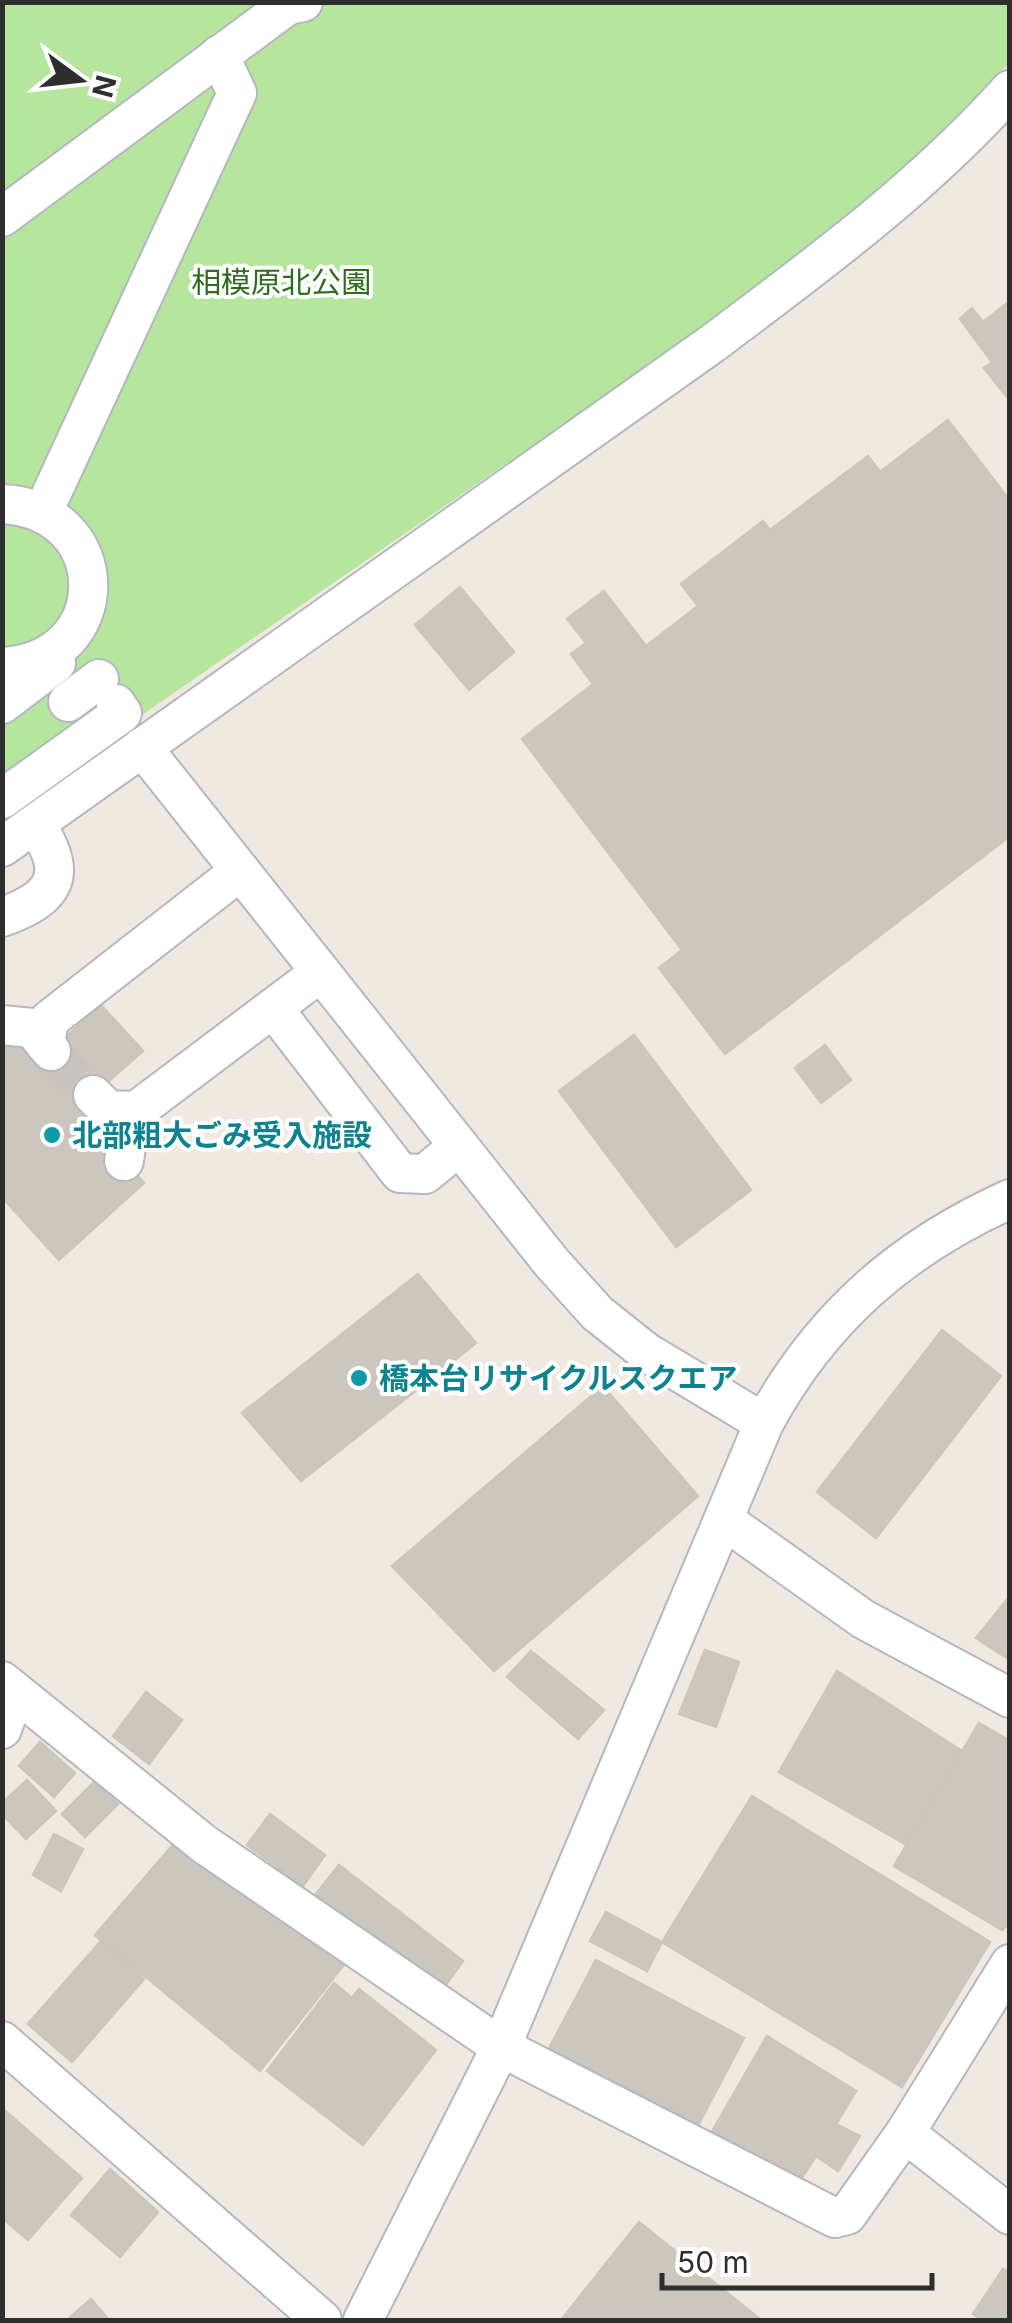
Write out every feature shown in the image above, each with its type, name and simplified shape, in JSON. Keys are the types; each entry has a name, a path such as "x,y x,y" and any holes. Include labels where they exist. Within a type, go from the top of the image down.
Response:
{"street":[{"path":"2,217 288,5 303,2"},
{"path":"43,512 238,93 219,55"},
{"path":"2,847 713,343 824,260 931,171 1010,90"},
{"path":"2,504 43,512 72,536 88,570 89,588 80,624 75,684 2,800"},
{"path":"2,667 21,666 75,684"},
{"path":"2,704 75,684"},
{"path":"142,747 552,1263 597,1314 646,1352 764,1423"},
{"path":"2,917 29,908 47,895 55,876 49,844 35,824"},
{"path":"2,1025 32,1028 48,1047 49,1020 240,871"},
{"path":"124,1161 128,1132 100,1103 136,1112 321,972"},
{"path":"273,1008 400,1173 425,1174 459,1146"},
{"path":"363,2320 502,2047 764,1423 786,1382 816,1342 878,1279 925,1243 1010,1199"},
{"path":"724,1520 863,1619 1010,1698"},
{"path":"2,1729 9,1687 204,1844 502,2047 835,2218 846,2215 905,2132 1010,1964"},
{"path":"2,2041 322,2320"},
{"path":"905,2132 1010,2215"}],"green space":[{"name":"相模原北公園","path":"3,3 1009,3 1009,63 944,134 868,205 662,356 3,811"}],"building":[{"path":"1010,301 1010,401 984,368 992,362 960,319 972,308 983,322"},
{"path":"948,420 1010,501 1010,836 725,1054 659,968 682,950 522,739 593,684 571,654 586,643 567,619 604,591 646,646 698,606 681,584 763,521 770,530 868,456 880,472"},
{"path":"460,587 514,652 469,690 415,625"},
{"name":"北部粗大ごみ受入施設","path":"101,1005 143,1051 77,1109 144,1183 59,1260 2,1197 2,1026 36,1064"},
{"path":"634,1035 751,1190 676,1247 559,1091"},
{"path":"825,1045 851,1080 821,1103 795,1068"},
{"name":"橋本台リサイクルスクエア","path":"418,1274 476,1343 301,1481 242,1413"},
{"path":"942,1330 1001,1376 876,1538 817,1492"},
{"path":"603,1386 698,1496 494,1671 392,1566"},
{"path":"1010,1596 1010,1660 976,1638"},
{"path":"705,1650 739,1662 716,1727 679,1714"},
{"path":"531,1651 604,1710 578,1739 507,1677"},
{"path":"837,1671 962,1751 907,1845 779,1772"},
{"path":"146,1692 182,1720 149,1764 113,1736"},
{"path":"979,1723 1010,1741 1010,1923 1002,1930 894,1866"},
{"path":"40,1742 75,1773 54,1797 19,1766"},
{"path":"27,1780 56,1811 26,1839 2,1814 2,1803"},
{"path":"95,1781 118,1804 85,1837 62,1814"},
{"path":"752,1796 990,1942 902,2087 662,1942"},
{"path":"270,1814 325,1855 303,1886 247,1845"},
{"path":"54,1834 83,1849 61,1891 33,1875"},
{"path":"178,1839 346,1962 260,2071 95,1935"},
{"path":"339,1865 463,1961 440,1993 315,1895"},
{"path":"606,1912 662,1942 647,1971 590,1941"},
{"path":"101,1941 144,1979 72,2062 28,2024"},
{"path":"596,1960 744,2038 694,2133 546,2054"},
{"path":"334,1983 352,1998 359,1989 436,2050 363,2145 267,2071"},
{"path":"767,2036 856,2091 836,2124 860,2136 838,2171 816,2156 801,2179 710,2135"},
{"path":"2,2108 82,2178 28,2240 2,2218"},
{"path":"110,2169 158,2212 120,2257 71,2215"},
{"path":"639,2222 761,2320 561,2320"},
{"path":"1003,2269 1010,2274 1010,2320 982,2320 973,2314"},
{"path":"91,2299 109,2320 67,2320"}],"tunnel":[{"path":"51,1051 93,1095"}],"place":[{"name":"北部粗大ごみ受入施設","path":"52,1135"},
{"name":"橋本台リサイクルスクエア","path":"359,1378"}]}
